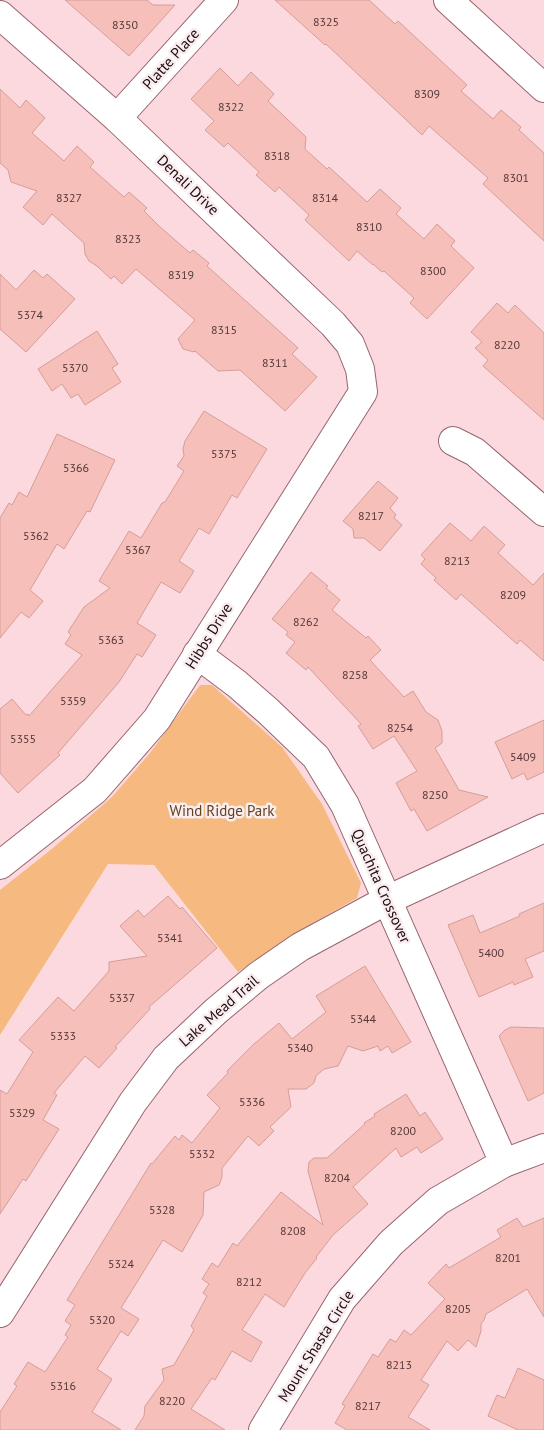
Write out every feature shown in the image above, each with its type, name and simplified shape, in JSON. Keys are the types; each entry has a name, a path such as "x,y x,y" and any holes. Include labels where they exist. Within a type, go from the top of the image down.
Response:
{"street":[{"name":"Platte Place","path":"117,118 224,0"},
{"path":"448,0 544,88"},
{"name":"Denali Drive","path":"0,14 117,118 333,324 350,344 360,369"},
{"name":"Hibbs Drive","path":"0,865 94,790 157,719 363,392 360,369"},
{"path":"454,441 475,452 544,512"},
{"name":"Quachita Crossover","path":"197,654 262,705 316,757 345,805 504,1163"},
{"name":"Lake Mead Trail","path":"0,1313 133,1102 166,1058 216,1011 258,976 300,947 387,900 544,828"},
{"name":"Mount Shasta Circle","path":"263,1430 342,1299 391,1243 438,1201 504,1163 544,1148"}],"green space":[{"name":"Wind Ridge Park","path":"200,685 212,685 282,747 322,804 361,883 357,898 290,936 238,972 154,865 108,864 0,1035 0,890 53,848 112,797 150,753"}],"building":[{"path":"65,0 147,0 153,5 175,5 129,56"},
{"path":"275,0 369,0 395,24 398,21 467,85 461,91 493,119 501,110 521,127 519,130 544,153 544,241 483,184 488,178 429,126 422,135 326,44"},
{"path":"220,68 238,86 251,72 274,94 268,101 306,137 305,149 327,169 329,167 367,202 380,189 401,208 396,214 424,239 437,224 455,241 451,246 474,268 427,319 410,303 414,298 384,271 382,272 357,251 349,261 305,220 309,215 279,187 275,192 256,175 259,172 228,143 224,147 205,130 214,121 191,99"},
{"path":"0,89 20,108 26,100 45,118 32,133 64,161 77,146 94,162 90,167 124,197 129,192 147,208 144,211 159,226 190,253 193,250 209,263 207,266 298,348 292,354 317,377 285,411 240,370 218,371 195,351 183,349 178,339 195,320 136,269 122,284 114,276 111,279 89,261 85,254 84,243 52,214 43,225 23,207 37,191 11,182 8,170 0,163"},
{"path":"34,270 43,278 47,274 75,299 26,352 0,329 0,274 16,290"},
{"path":"497,303 508,313 515,305 544,333 544,420 483,366 488,360 475,348 482,342 471,332"},
{"path":"97,331 118,364 112,368 121,382 85,405 78,394 71,398 62,384 52,391 38,369"},
{"path":"204,411 267,449 237,498 232,495 209,534 199,528 179,561 194,571 180,593 161,582 137,623 156,635 142,657 137,654 119,682 58,753 60,755 18,793 0,773 0,709 12,699 29,716 82,655 65,644 71,635 68,632 84,607 110,588 99,581 129,531 141,538 162,503 165,502 184,471 177,466 184,456 185,441"},
{"path":"57,434 115,460 90,512 87,511 64,549 57,544 30,590 43,601 29,618 21,612 0,638 0,518 9,503 12,505 19,492 27,497"},
{"path":"378,481 398,498 390,508 396,515 394,518 402,525 380,551 364,538 354,538 353,529 343,521"},
{"path":"450,523 471,541 484,526 505,545 498,553 533,585 544,573 544,661 520,640 517,644 461,594 456,600 434,580 436,578 421,564 425,559 421,555"},
{"path":"311,572 328,586 326,588 340,600 332,610 366,638 368,636 381,650 370,660 404,697 413,691 426,712 438,720 442,731 442,743 435,748 459,790 488,797 427,831 414,809 411,811 396,783 417,771 394,736 373,749 358,726 361,724 308,667 306,670 286,653 295,642 286,635 288,632 272,619"},
{"path":"544,720 544,772 527,780 524,773 512,779 495,742"},
{"path":"168,896 180,909 182,907 217,948 149,1007 150,1009 115,1047 117,1048 99,1068 85,1056 54,1093 57,1095 43,1120 59,1129 26,1181 23,1179 0,1214 0,1090 7,1094 33,1052 19,1040 58,997 74,1011 109,971 109,962 147,956 120,926 138,910 144,917"},
{"path":"544,903 544,951 525,959 533,977 514,985 513,982 479,997 448,925 473,915 480,933 520,916 519,914"},
{"path":"365,966 411,1042 392,1053 388,1046 380,1051 378,1046 363,1051 348,1046 338,1066 324,1069 316,1076 314,1083 306,1089 288,1089 291,1107 270,1127 274,1131 259,1146 248,1136 222,1168 222,1177 219,1185 204,1192 203,1215 182,1252 163,1240 121,1308 139,1319 128,1336 121,1331 97,1369 112,1379 92,1412 121,1430 0,1430 0,1412 17,1386 14,1384 28,1362 45,1372 68,1337 65,1335 71,1325 65,1321 75,1305 67,1300 151,1163 175,1136 179,1140 182,1135 192,1143 220,1108 207,1095 228,1073 227,1071 254,1044 279,1023 292,1039 326,1012 316,996"},
{"path":"511,1027 544,1028 544,1093 528,1101 499,1036"},
{"path":"406,1094 420,1116 425,1112 443,1139 421,1153 417,1147 401,1157 396,1148 353,1187 368,1204 333,1235 305,1273 284,1307 265,1294 242,1330 262,1342 251,1362 232,1351 215,1380 212,1378 191,1409 225,1430 135,1430 144,1416 145,1406 164,1380 162,1369 174,1365 194,1330 191,1326 207,1296 203,1293 209,1284 202,1279 212,1263 218,1267 233,1243 237,1246 281,1192 323,1225 308,1171 309,1162 314,1158 327,1158 364,1123 375,1116 374,1114"},
{"path":"517,1218 523,1227 544,1218 544,1317 527,1289 486,1314 481,1324 476,1347 468,1340 458,1351 447,1341 421,1380 429,1385 408,1417 430,1430 347,1430 335,1423 345,1406 342,1404 373,1354 378,1357 390,1339 396,1342 404,1330 411,1335 445,1299 428,1283 446,1264 449,1268 501,1237 497,1230"},
{"path":"518,1368 544,1380 544,1430 518,1430 488,1416 497,1395 505,1398"}]}
